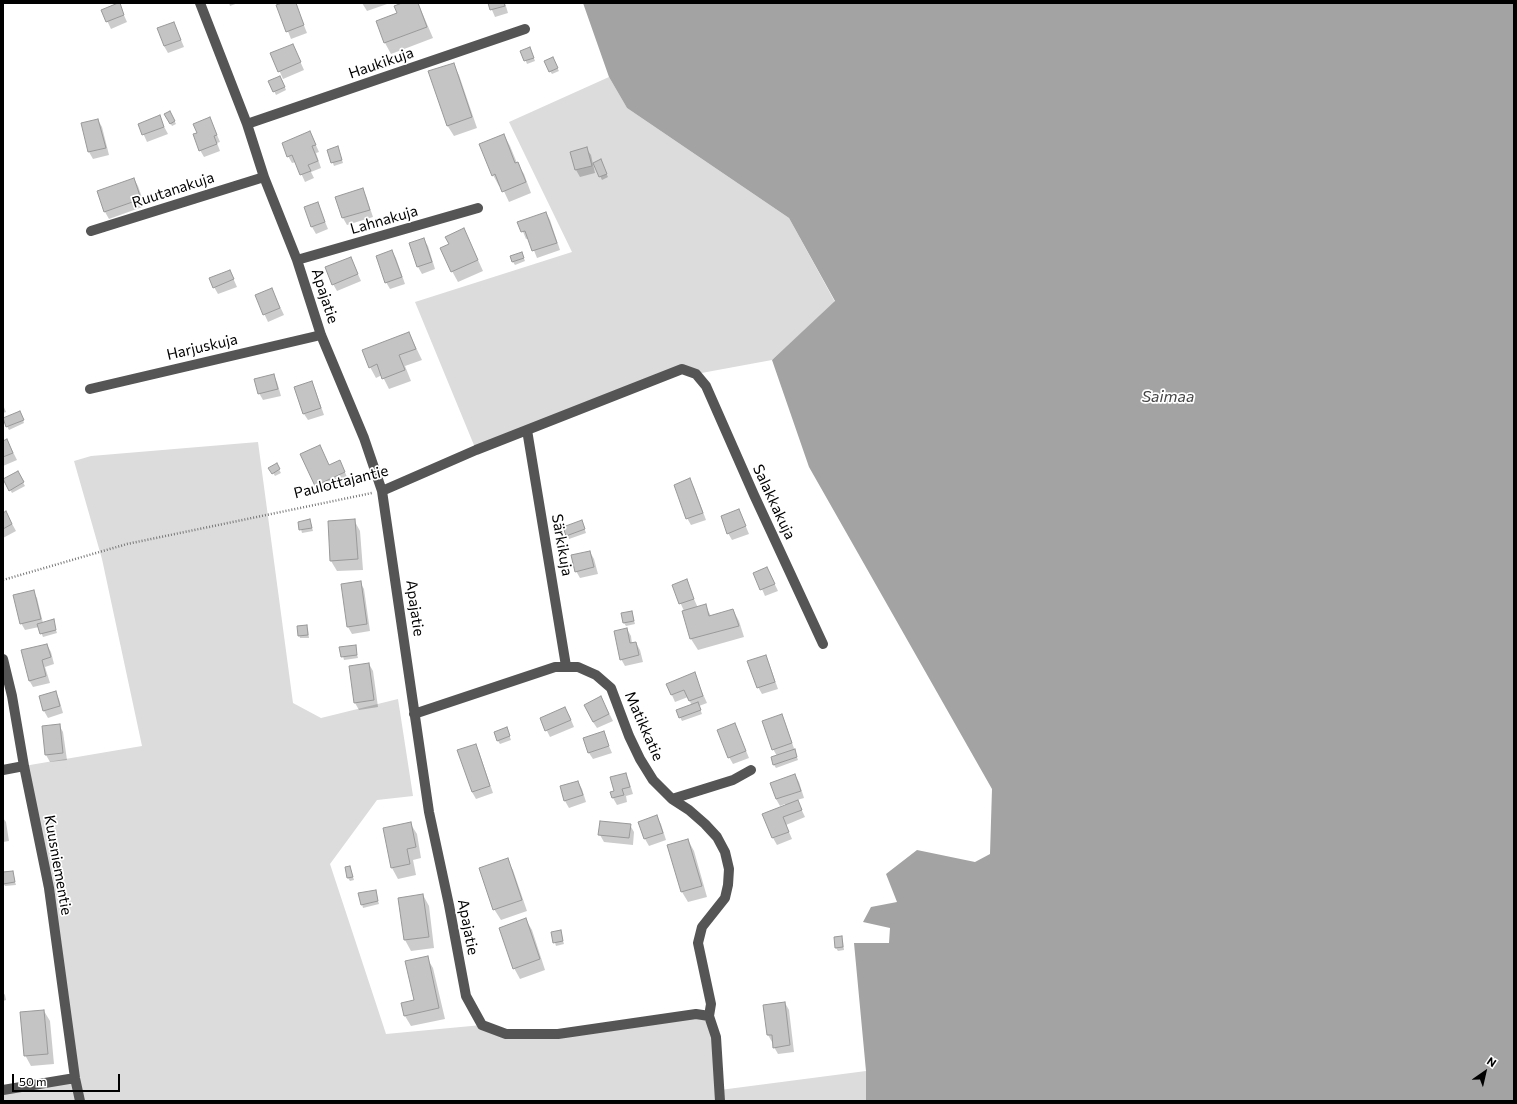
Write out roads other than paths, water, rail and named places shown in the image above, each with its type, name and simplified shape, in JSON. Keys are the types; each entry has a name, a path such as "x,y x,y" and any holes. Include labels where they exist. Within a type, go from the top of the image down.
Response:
{"street":[{"name":"Apajatie","path":"200,3 246,124 264,177 297,260 321,335 364,438 382,491 429,812 449,905 466,996 482,1025 506,1034 558,1034 696,1014 709,1016"},
{"name":"Haukikuja","path":"246,124 525,29"},
{"name":"Ruutanakuja","path":"91,231 264,177"},
{"name":"Lahnakuja","path":"297,260 478,208"},
{"name":"Harjuskuja","path":"90,389 321,335"},
{"name":"Paulottajantie","path":"382,491 476,450 682,370 696,374"},
{"name":"Salakkakuja","path":"696,374 706,386 754,495 823,644"},
{"name":"Särkikuja","path":"527,430 566,666"},
{"name":"Kuusniementie","path":"3,659 12,696 24,766 49,888 75,1078 80,1101"},
{"name":"Matikkatie","path":"414,714 549,669 566,666 578,667 596,675 611,688 629,736 640,759 653,780 672,799 689,810 705,824 717,837 725,852 729,869 725,898 702,927 698,943 711,1004 709,1016 716,1037 720,1101"},
{"path":"3,770 24,766"},
{"path":"672,799 733,780 751,770"},
{"path":"3,1090 75,1078"}],"water":[{"name":"Saimaa","path":"583,3 1514,3 1514,1101 866,1101 866,1071 854,943 889,943 890,928 863,922 871,907 897,902 886,874 917,850 975,862 990,854 992,789 809,467 772,360 835,301 789,218 627,108 609,77"}]}
